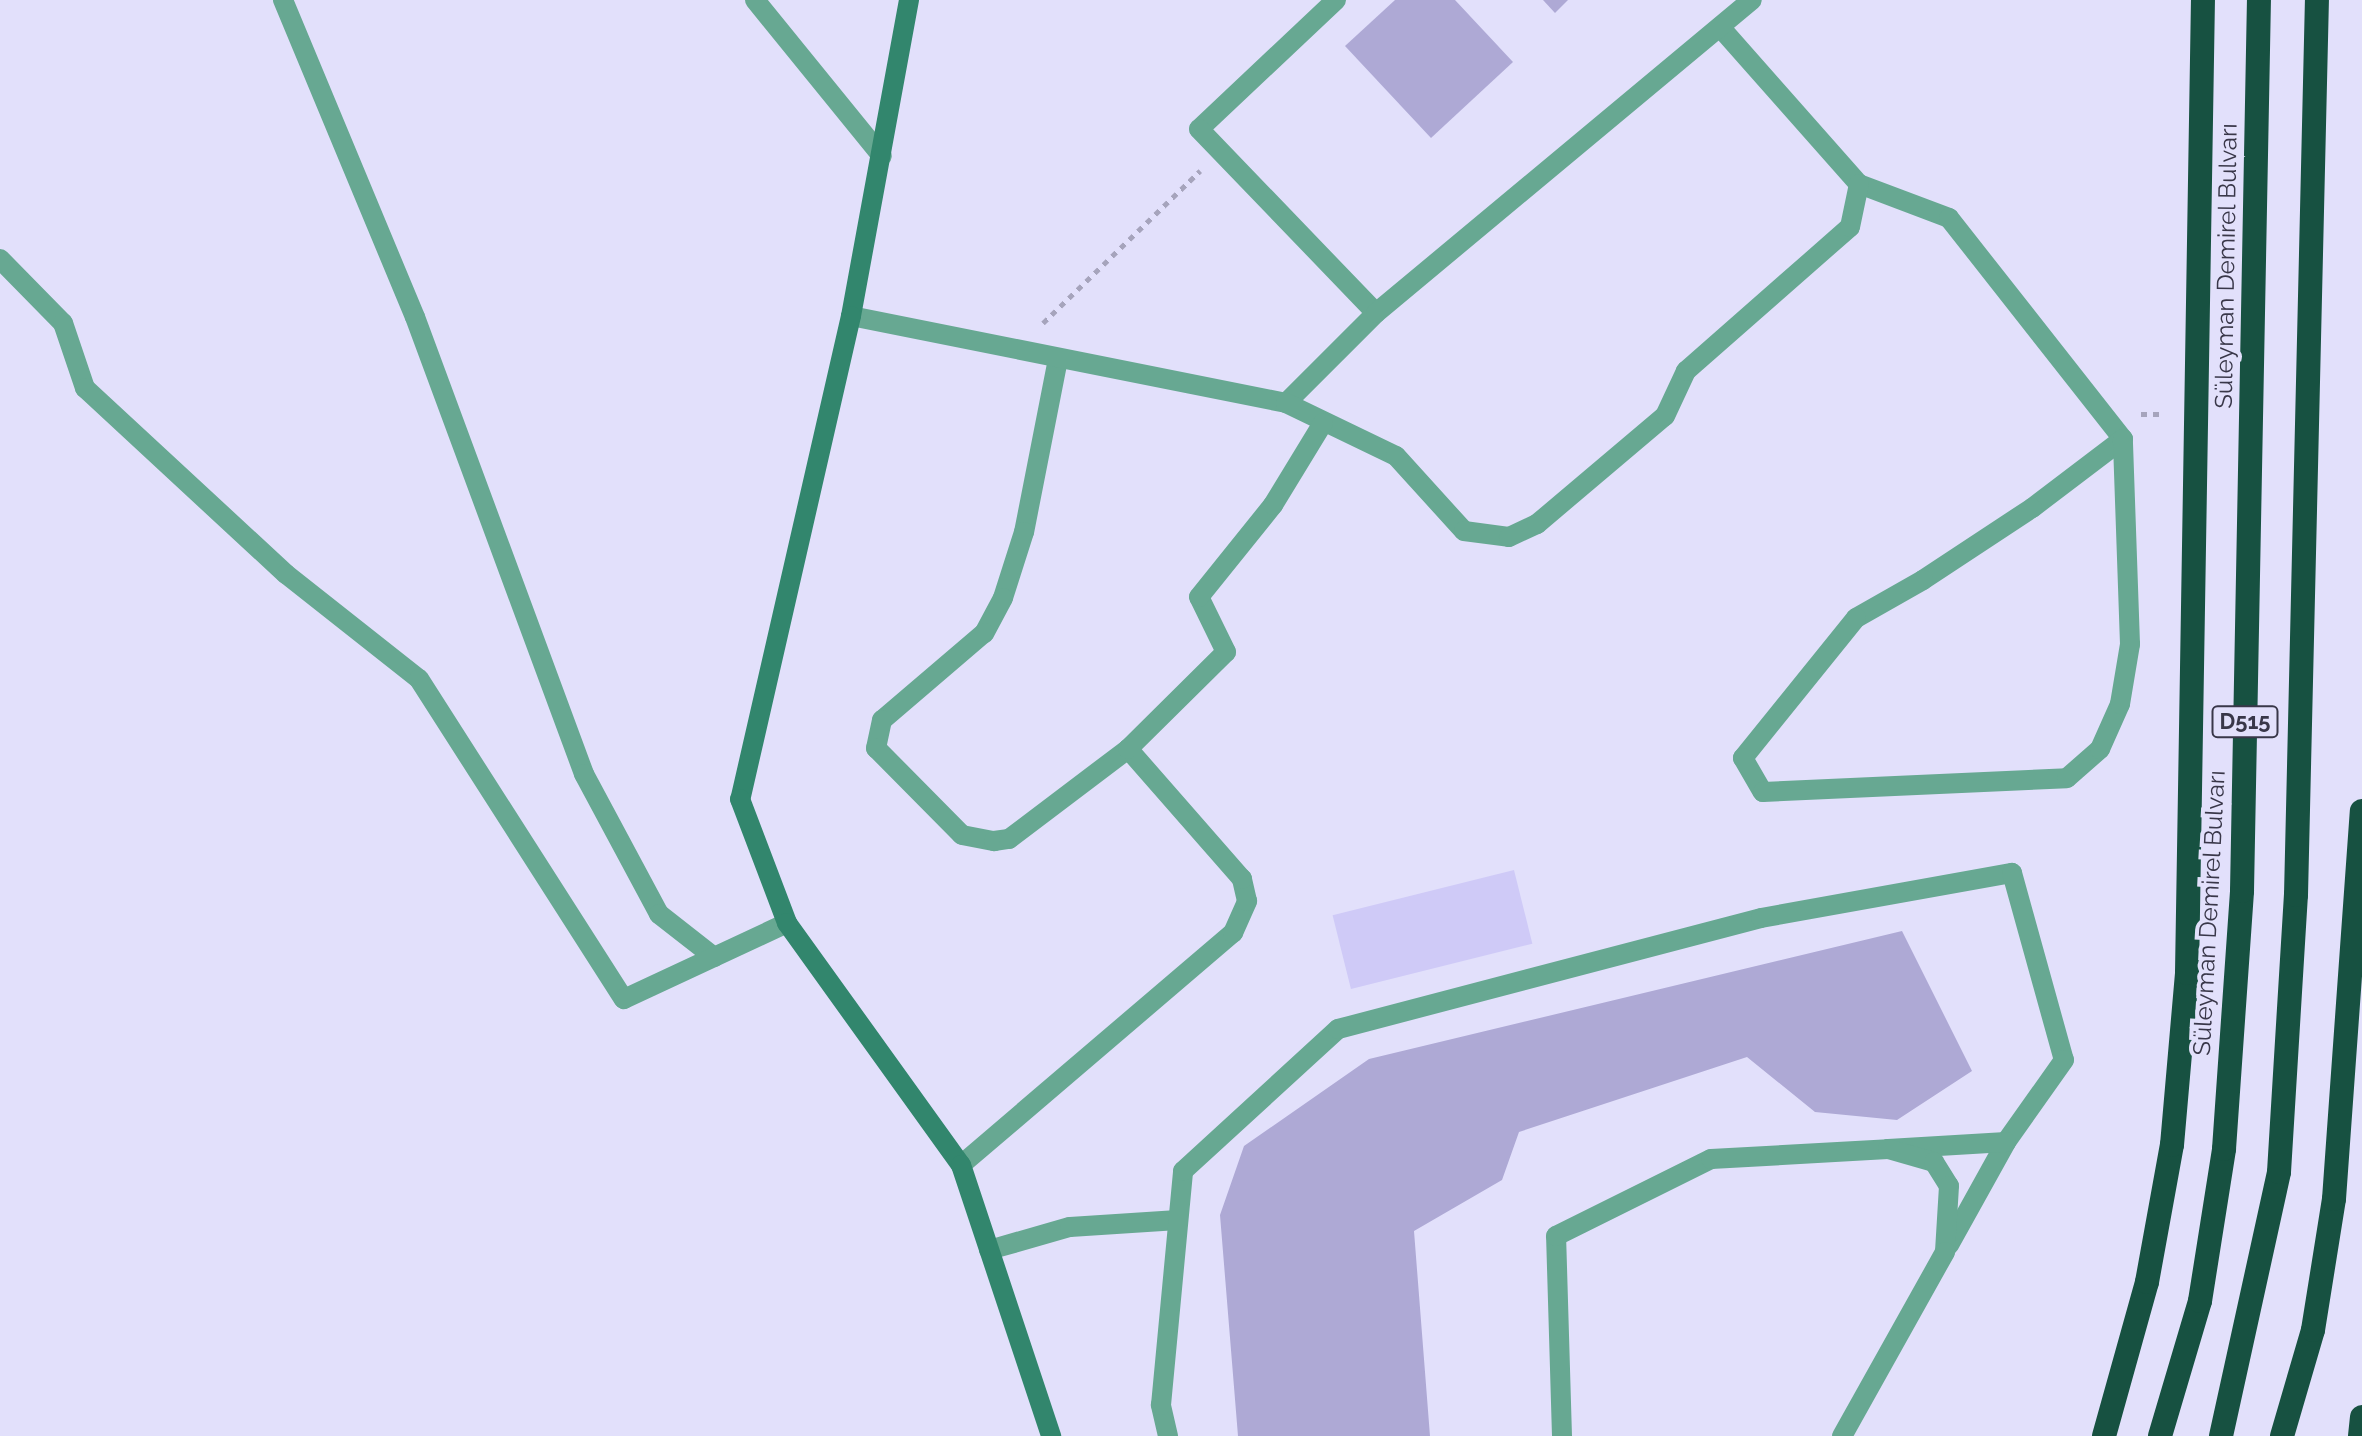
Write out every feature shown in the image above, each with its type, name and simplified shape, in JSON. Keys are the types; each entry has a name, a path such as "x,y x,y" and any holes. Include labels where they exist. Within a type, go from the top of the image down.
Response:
{"highway":[{"name":"Süleyman Demirel Bulvarı","path":"2160,1436 2200,1301 2224,1149 2239,937 2259,0"},
{"name":"D515","path":"2221,1436 2279,1172 2296,895 2317,0"},
{"path":"2104,1436 2147,1282 2172,1145 2187,973 2201,6"},
{"path":"2282,1436 2313,1330 2334,1199 2362,811"},
{"path":"2360,1436 2362,1417"}],"street":[{"path":"283,0 415,317 584,774 659,914 714,957"},
{"path":"755,0 882,156"},
{"path":"909,0 851,316 740,799 787,923 961,1165 1051,1436"},
{"path":"1336,0 1199,129 1376,313"},
{"path":"1286,403 1376,313 1752,0"},
{"path":"1720,27 1859,184 1949,218 2123,439 2130,644 2120,704 2100,749 2067,778 1763,792 1743,758 1856,618 2020,516 2123,439"},
{"path":"851,316 1286,403 1396,456 1464,531 1509,537 1537,524 1665,416 1686,371 1850,227 1859,184"},
{"path":"0,259 63,323 85,388 286,574 419,679 624,999 787,923"},
{"path":"1058,359 1024,532 1003,598 984,633 882,720 876,748 962,835 994,841 1009,839 1128,749 1226,652 1199,597 1273,505 1323,423"},
{"path":"961,1165 1233,933 1247,901 1242,879 1128,749"},
{"path":"1168,1436 1161,1405 1183,1171 1338,1029 1761,918 2012,873 2064,1060 2006,1142 1842,1436"},
{"path":"1562,1436 1556,1236 1711,1159 2006,1142"},
{"path":"1888,1149 1934,1162 1949,1186 1945,1252"},
{"path":"989,1250 1070,1227 1178,1220"}],"path":[{"path":"1015,351 1220,151"}],"shaded area":[{"path":"1514,870 1532,944 1351,989 1333,915"}],"building":[{"path":"1395,0 1455,0 1513,62 1431,138 1345,46"},
{"path":"1543,0 1568,0 1555,13"},
{"path":"1902,931 1972,1071 1897,1120 1815,1112 1747,1057 1519,1132 1502,1180 1414,1231 1430,1436 1238,1436 1220,1215 1244,1146 1369,1059"}]}
